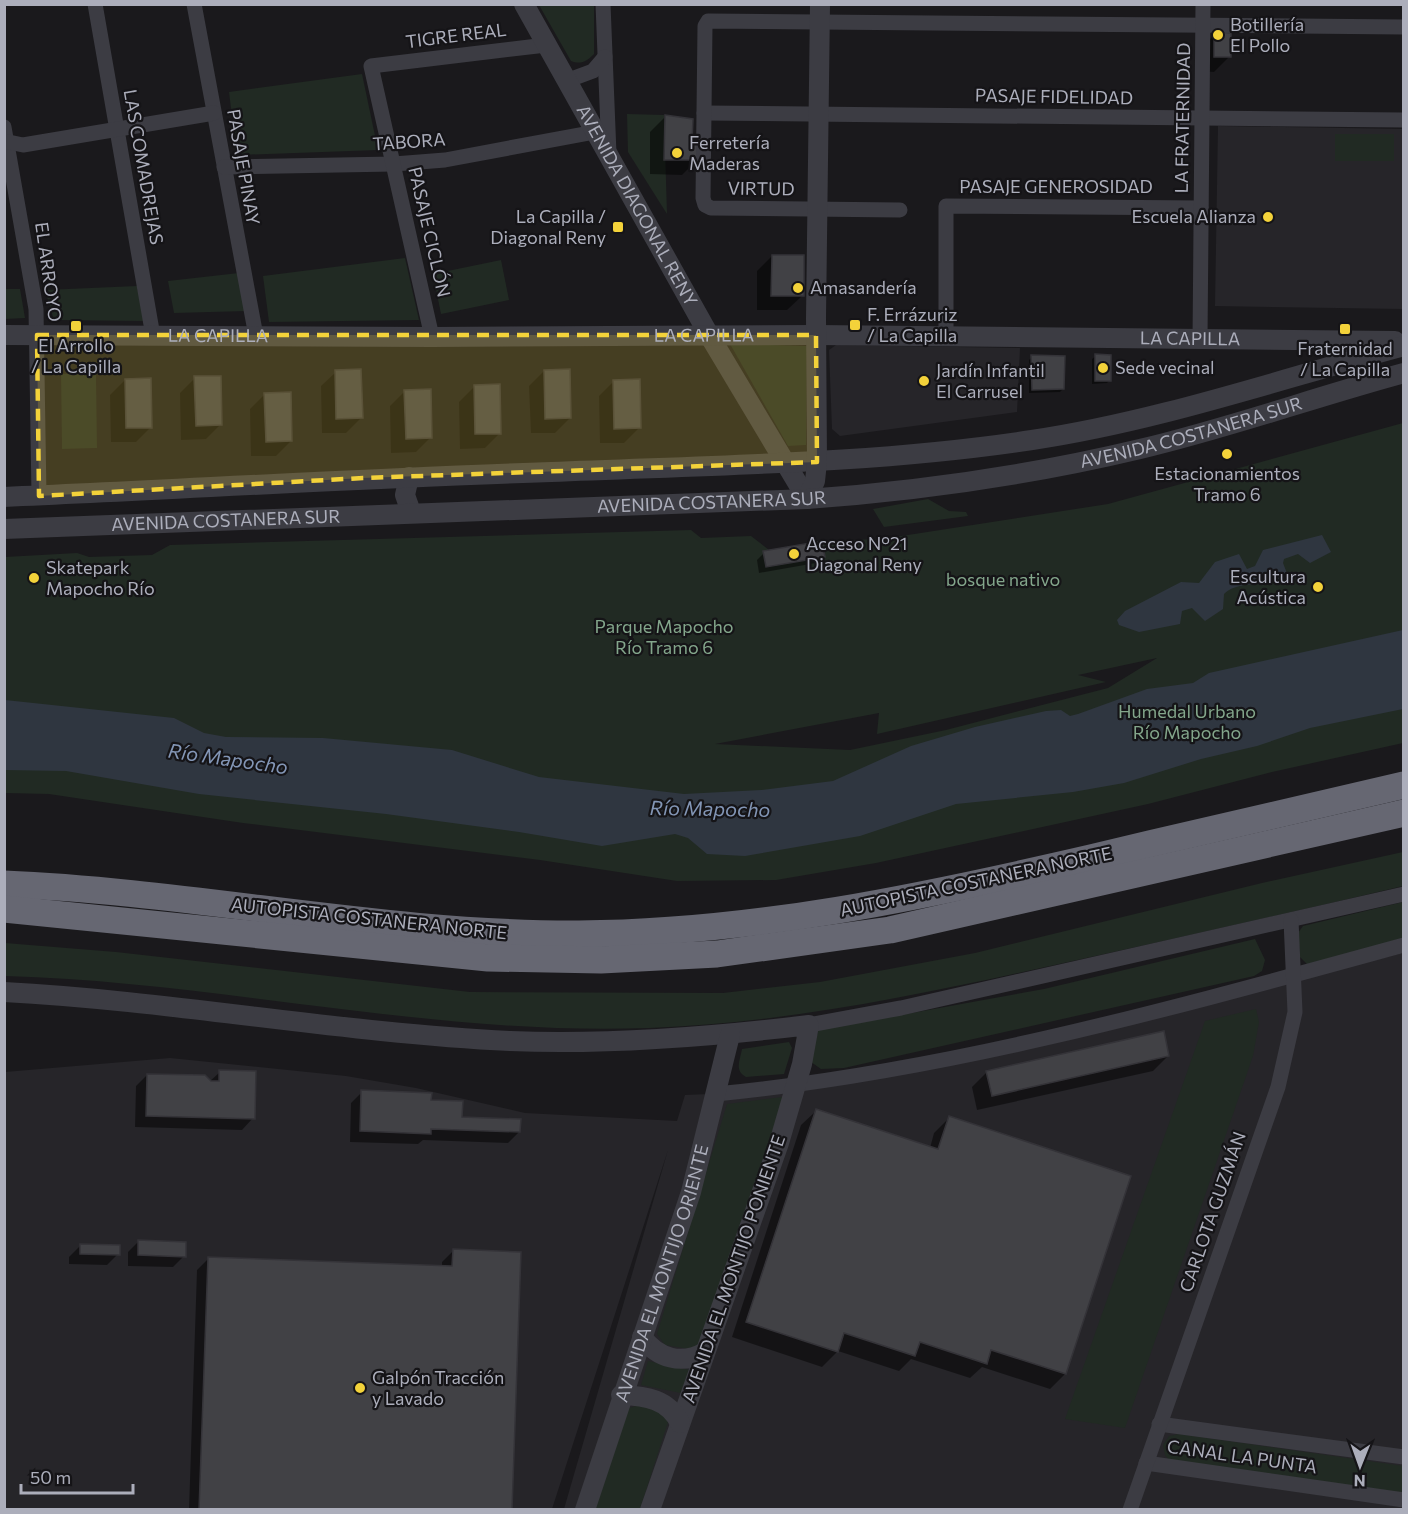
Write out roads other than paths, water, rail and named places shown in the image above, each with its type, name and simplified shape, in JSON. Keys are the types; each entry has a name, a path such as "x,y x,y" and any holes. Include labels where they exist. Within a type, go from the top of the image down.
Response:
{"highway":[{"name":"AUTOPISTA COSTANERA NORTE","path":"4,884 89,889 381,924 510,933 700,929 835,912 939,893 1404,785"},
{"name":"AUTOPISTA COSTANERA NORTE","path":"4,909 431,954 545,960 693,956 775,948 890,930 1404,813"}],"street":[{"name":"LAS COMADREJAS","path":"95,4 153,336"},
{"name":"AVENIDA DIAGONAL RENY","path":"524,4 709,335 783,463 807,499"},
{"path":"603,4 609,158"},
{"name":"LA FRATERNIDAD","path":"1200,339 1203,4"},
{"name":"PASAJE PINAY","path":"197,5 214,112 256,336"},
{"path":"807,499 815,481 817,462 816,335 820,12"},
{"path":"704,113 705,26 708,21 820,12 1203,24 1404,27"},
{"name":"TIGRE REAL","path":"371,66 546,45"},
{"path":"566,81 593,70 605,57"},
{"name":"PASAJE CICLÓN","path":"371,66 432,337"},
{"path":"5,136 24,145 214,112"},
{"name":"PASAJE FIDELIDAD","path":"704,113 1404,120"},
{"name":"VIRTUD","path":"704,113 703,198 705,205 711,208 817,209"},
{"name":"TABORA","path":"224,167 394,164 445,160 595,132"},
{"name":"EL ARROYO","path":"5,136 34,291 37,335 39,496"},
{"name":"PASAJE GENEROSIDAD","path":"946,338 946,206 1201,208"},
{"path":"817,209 900,210"},
{"name":"LA CAPILLA","path":"4,335 432,337 816,335 1404,341"},
{"name":"AVENIDA COSTANERA SUR","path":"4,497 363,478 817,462 945,453 1090,430 1215,401 1404,346"},
{"name":"AVENIDA COSTANERA SUR","path":"4,529 807,499 984,479 1130,451 1404,373"},
{"path":"409,477 405,495 411,512"},
{"path":"363,478 370,498 363,514"},
{"path":"39,496 40,511 49,527"},
{"path":"4,992 89,996 393,1032 500,1040 590,1042 730,1035 809,1025 901,1008 1404,894"},
{"name":"CARLOTA GUZMÁN","path":"1130,1509 1278,1087 1295,1012 1291,920"},
{"path":"716,1094 797,1086 973,1056 1295,977 1404,945"},
{"name":"AVENIDA EL MONTIJO PONIENTE","path":"650,1509 797,1086 809,1025"},
{"name":"AVENIDA EL MONTIJO ORIENTE","path":"585,1509 621,1395 691,1192 730,1035"},
{"path":"642,1337 653,1349 672,1358 688,1359 705,1352"},
{"path":"621,1395 659,1401 672,1411 680,1423"},
{"name":"CANAL LA PUNTA","path":"1159,1424 1404,1457"},
{"name":"CANAL LA PUNTA","path":"1146,1463 1404,1500"}],"water":[{"path":"1322,535 1331,552 1310,563 1298,554 1284,559 1283,563 1288,576 1273,582 1238,586 1231,589 1224,594 1223,609 1205,621 1192,608 1182,611 1180,624 1139,632 1119,625 1117,620 1125,611 1181,582 1199,583 1215,562 1239,554 1247,569 1255,566 1263,550"},
{"name":"Río Mapocho","path":"1403,630 1403,709 1310,728 1257,746 1201,759 1124,783 1073,792 956,804 860,836 745,856 707,854 688,838 675,834 602,846 386,814 199,794 66,771 5,770 5,700 174,718 204,733 226,737 323,738 452,750 539,777 684,794 761,790 833,781 911,746 975,727 1046,711 1061,710 1070,716 1147,689 1193,683 1209,673"}],"place":[{"name":"Botillería El Pollo","path":"1218,35"},
{"name":"Ferretería Maderas","path":"677,153"},
{"name":"Escuela Alianza","path":"1268,217"},
{"name":"La Capilla / Diagonal Reny","path":"618,227"},
{"name":"Amasandería","path":"798,288"},
{"name":"F. Errázuriz / La Capilla","path":"855,325"},
{"name":"El Arrollo / La Capilla","path":"76,326"},
{"name":"Fraternidad / La Capilla","path":"1345,329"},
{"name":"Sede vecinal","path":"1103,368"},
{"name":"Jardín Infantil El Carrusel","path":"924,381"},
{"name":"Estacionamientos Tramo 6","path":"1227,454"},
{"name":"Acceso N°21 Diagonal Reny","path":"794,554"},
{"name":"Skatepark Mapocho Río","path":"34,578"},
{"name":"Escultura Acústica","path":"1318,587"},
{"name":"Galpón Tracción y Lavado","path":"360,1388"}],"park label":[{"name":"bosque nativo","path":"1003,580"},
{"name":"Parque Mapocho Río Tramo 6","path":"664,637"},
{"name":"Humedal Urbano Río Mapocho","path":"1187,722"}]}
